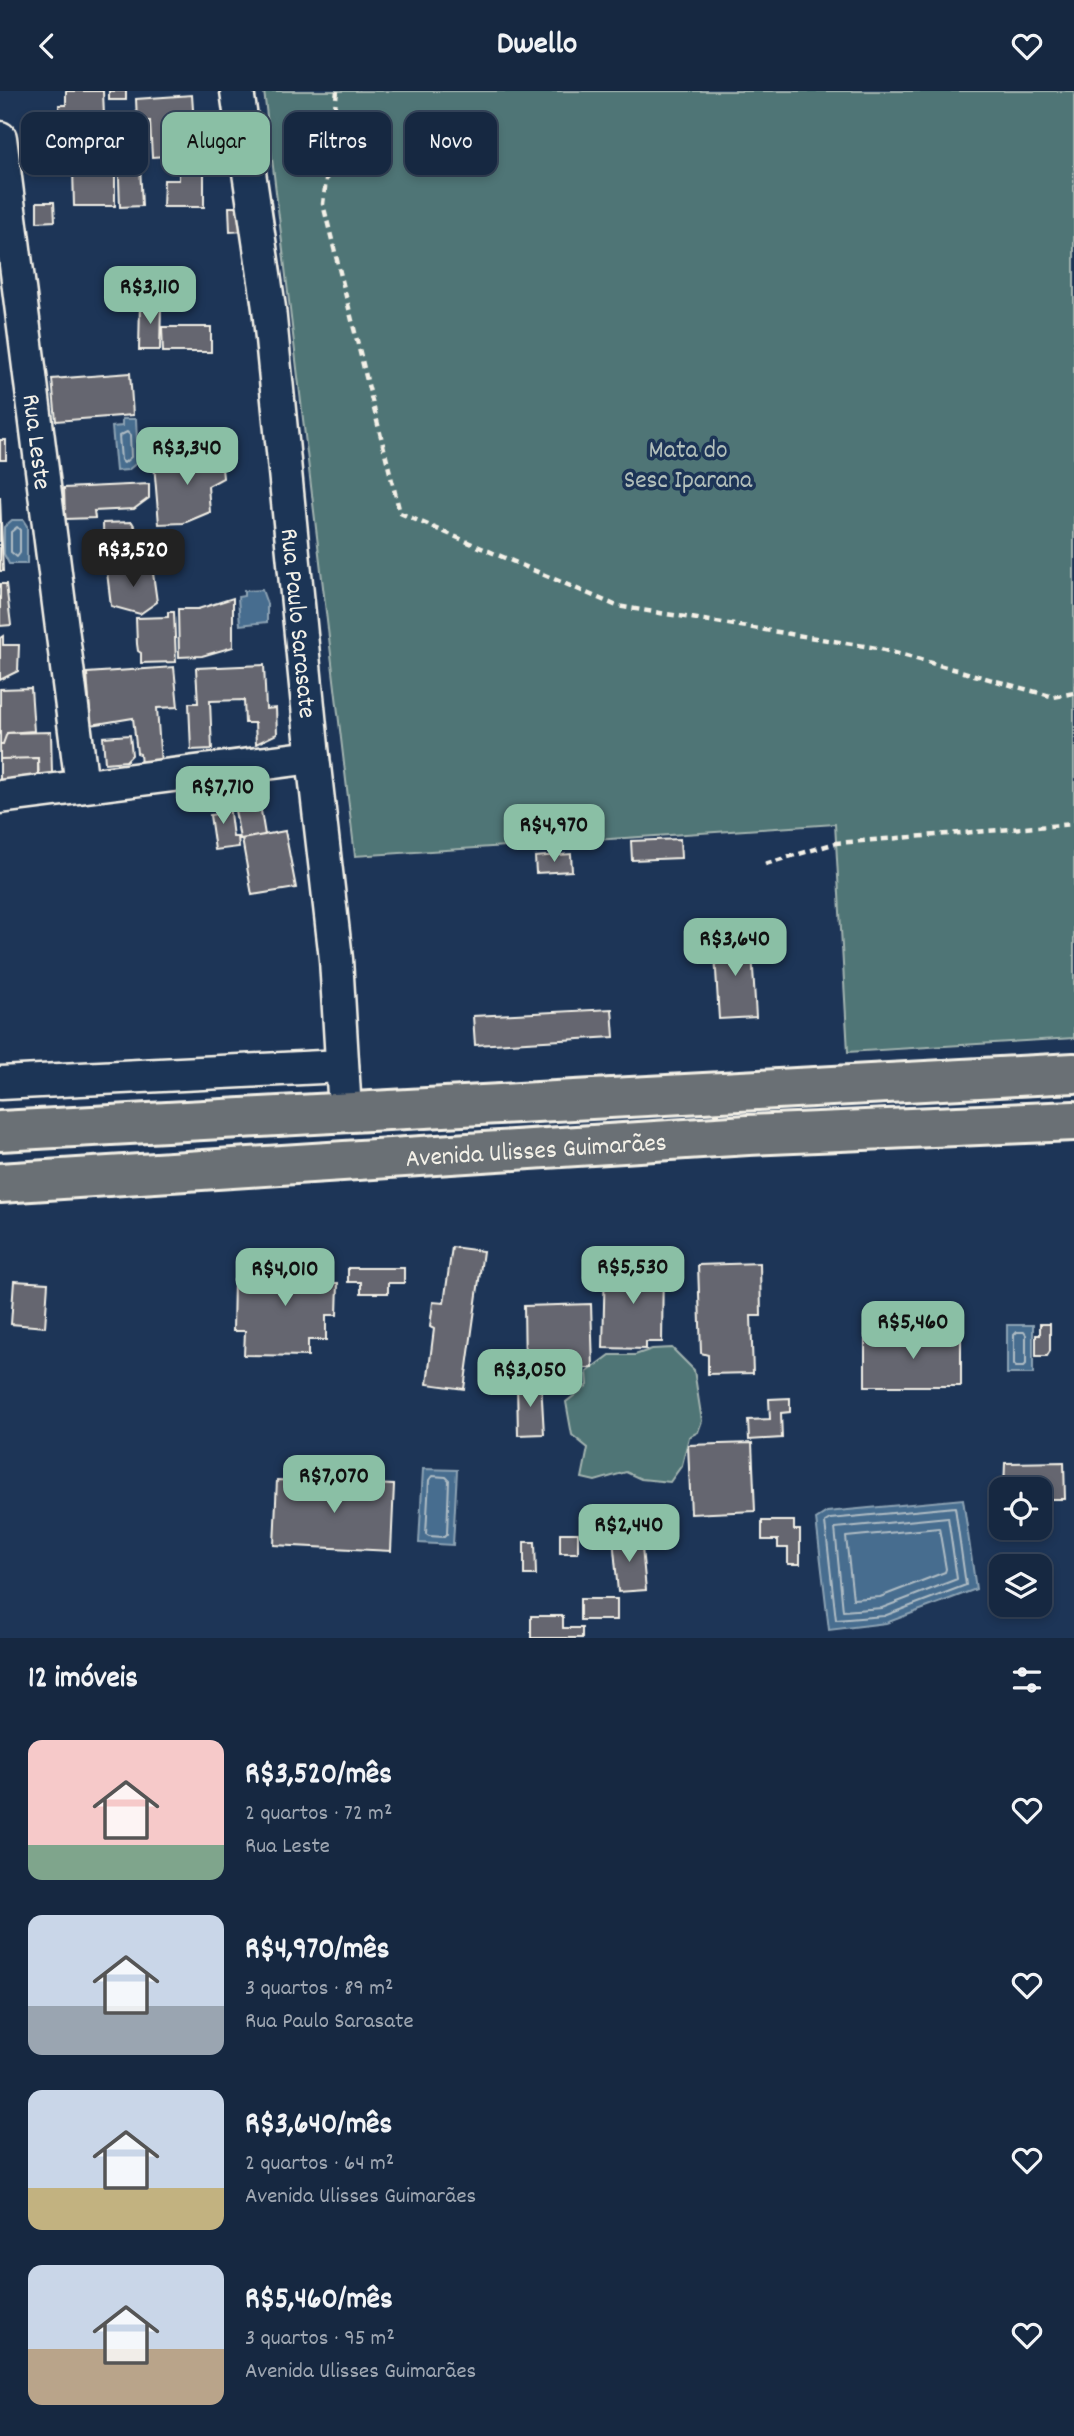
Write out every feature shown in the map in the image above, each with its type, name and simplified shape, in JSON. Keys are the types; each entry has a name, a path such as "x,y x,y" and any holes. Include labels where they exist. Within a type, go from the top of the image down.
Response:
{"main road":[{"name":"Avenida Ulisses Guimarães","path":"0,1131 1074,1073"},
{"name":"Avenida Ulisses Guimarães","path":"0,1183 748,1135 1074,1121"},
{"path":"76,1127 78,1178"}],"street":[{"name":"Rua Paulo Sarasate","path":"237,91 269,308 313,757 336,959 345,1112"},
{"name":"Rua Leste","path":"0,138 82,786"},
{"path":"0,797 313,757"},
{"path":"0,1083 342,1066"}],"path":[{"path":"337,91 323,204 400,513 617,606 877,648 1054,697 1074,693"},
{"path":"765,864 836,843 1074,824"}],"green space":[{"name":"Mata do Sesc Iparana","path":"264,91 1074,91 1074,1038 848,1052 835,824 355,856 270,141 270,112 266,112"},
{"path":"672,1348 694,1370 702,1421 698,1432 689,1437 682,1465 670,1482 641,1479 626,1472 595,1481 582,1478 588,1448 572,1435 566,1402 588,1385 587,1372 610,1355 635,1355 652,1349"}],"water":[{"path":"122,419 136,419 138,462 128,470 116,471 112,427 122,426"},
{"path":"12,520 23,520 27,526 27,564 9,564 4,554 4,527"},
{"path":"262,590 267,604 267,622 240,625 238,597 244,596 244,591"},
{"path":"1007,1325 1033,1325 1033,1374 1007,1374"},
{"path":"423,1469 457,1470 453,1545 419,1543"},
{"path":"963,1499 976,1589 886,1623 829,1630 816,1519 827,1512"}],"building":[{"path":"66,91 103,91 104,112 59,112 59,105 66,105"},
{"path":"109,91 126,91 126,100 109,100"},
{"path":"192,95 193,112 162,112 162,156 152,157 148,112 137,112 136,99"},
{"path":"73,175 115,175 115,206 74,206"},
{"path":"119,175 140,175 142,206 120,207"},
{"path":"179,175 204,175 204,207 163,207 164,180 179,180"},
{"path":"37,202 54,202 55,221 37,222"},
{"path":"229,207 243,207 244,231 230,232"},
{"path":"140,302 161,303 160,350 139,350"},
{"path":"162,327 211,327 211,352 163,352"},
{"path":"130,373 133,415 56,421 52,379"},
{"path":"0,440 6,440 6,460 0,460"},
{"path":"220,448 223,478 208,486 210,512 184,523 159,524 154,464 190,461 205,449"},
{"path":"149,484 149,498 134,509 94,511 95,518 65,519 64,488"},
{"path":"0,496 3,571 0,571"},
{"path":"132,522 140,536 147,535 148,552 125,554 118,563 104,564 103,523"},
{"path":"152,566 157,602 140,614 111,606 107,572"},
{"path":"0,584 6,584 11,625 0,626"},
{"path":"233,598 233,647 202,656 179,657 178,609 198,609"},
{"path":"168,612 174,612 176,662 141,663 136,618 168,617"},
{"path":"3,636 3,645 19,645 18,671 0,680 0,638"},
{"path":"264,665 266,709 276,708 277,734 256,744 255,723 245,723 244,700 210,701 212,749 191,750 189,703 198,703 196,668"},
{"path":"174,667 178,707 157,708 161,764 141,765 133,718 91,725 87,673"},
{"path":"31,688 34,731 7,733 3,744 0,744 0,689"},
{"path":"51,732 52,774 38,774 38,758 0,759 0,744 3,744 7,733"},
{"path":"130,735 132,755 126,761 105,763 103,737"},
{"path":"38,758 39,781 0,782 0,759"},
{"path":"228,797 233,837 238,837 239,847 215,850 210,815 217,814 215,799"},
{"path":"260,805 265,835 240,839 235,810"},
{"path":"285,831 296,888 252,895 242,839"},
{"path":"680,839 681,858 632,860 631,841"},
{"path":"571,854 572,871 536,873 535,857"},
{"path":"751,936 756,1017 719,1019 714,938"},
{"path":"612,1009 614,1037 475,1045 473,1016"},
{"path":"452,1247 483,1251 464,1389 427,1384 434,1329 430,1327 433,1302 444,1303"},
{"path":"270,1258 326,1258 326,1283 338,1283 337,1315 326,1315 326,1340 308,1340 308,1356 244,1355 245,1331 233,1331 234,1280 269,1281"},
{"path":"760,1263 761,1316 751,1316 753,1373 708,1374 708,1355 701,1353 698,1265"},
{"path":"605,1264 663,1265 662,1342 646,1342 646,1349 603,1348"},
{"path":"348,1268 404,1268 404,1283 388,1283 388,1293 361,1293 361,1282 348,1282"},
{"path":"14,1281 48,1283 45,1327 11,1324"},
{"path":"591,1304 593,1368 525,1369 524,1306"},
{"path":"1040,1324 1050,1324 1050,1351 1047,1356 1036,1356 1036,1335 1040,1335"},
{"path":"865,1336 961,1336 961,1386 865,1386"},
{"path":"541,1382 544,1434 518,1435 517,1383"},
{"path":"790,1398 790,1412 781,1413 782,1438 749,1440 748,1420 770,1419 769,1399"},
{"path":"752,1443 755,1511 691,1514 688,1445"},
{"path":"1064,1462 1065,1499 1052,1499 1052,1477 1004,1477 1005,1463"},
{"path":"277,1480 394,1485 391,1551 274,1545"},
{"path":"762,1521 794,1521 794,1530 800,1530 800,1564 788,1564 788,1548 778,1548 778,1540 762,1540"},
{"path":"560,1533 578,1533 578,1553 560,1553"},
{"path":"641,1537 646,1590 618,1592 613,1538"},
{"path":"524,1542 535,1542 536,1575 524,1575"},
{"path":"580,1599 617,1599 617,1620 580,1620"},
{"path":"531,1616 563,1616 563,1628 582,1628 582,1638 531,1638"}]}
